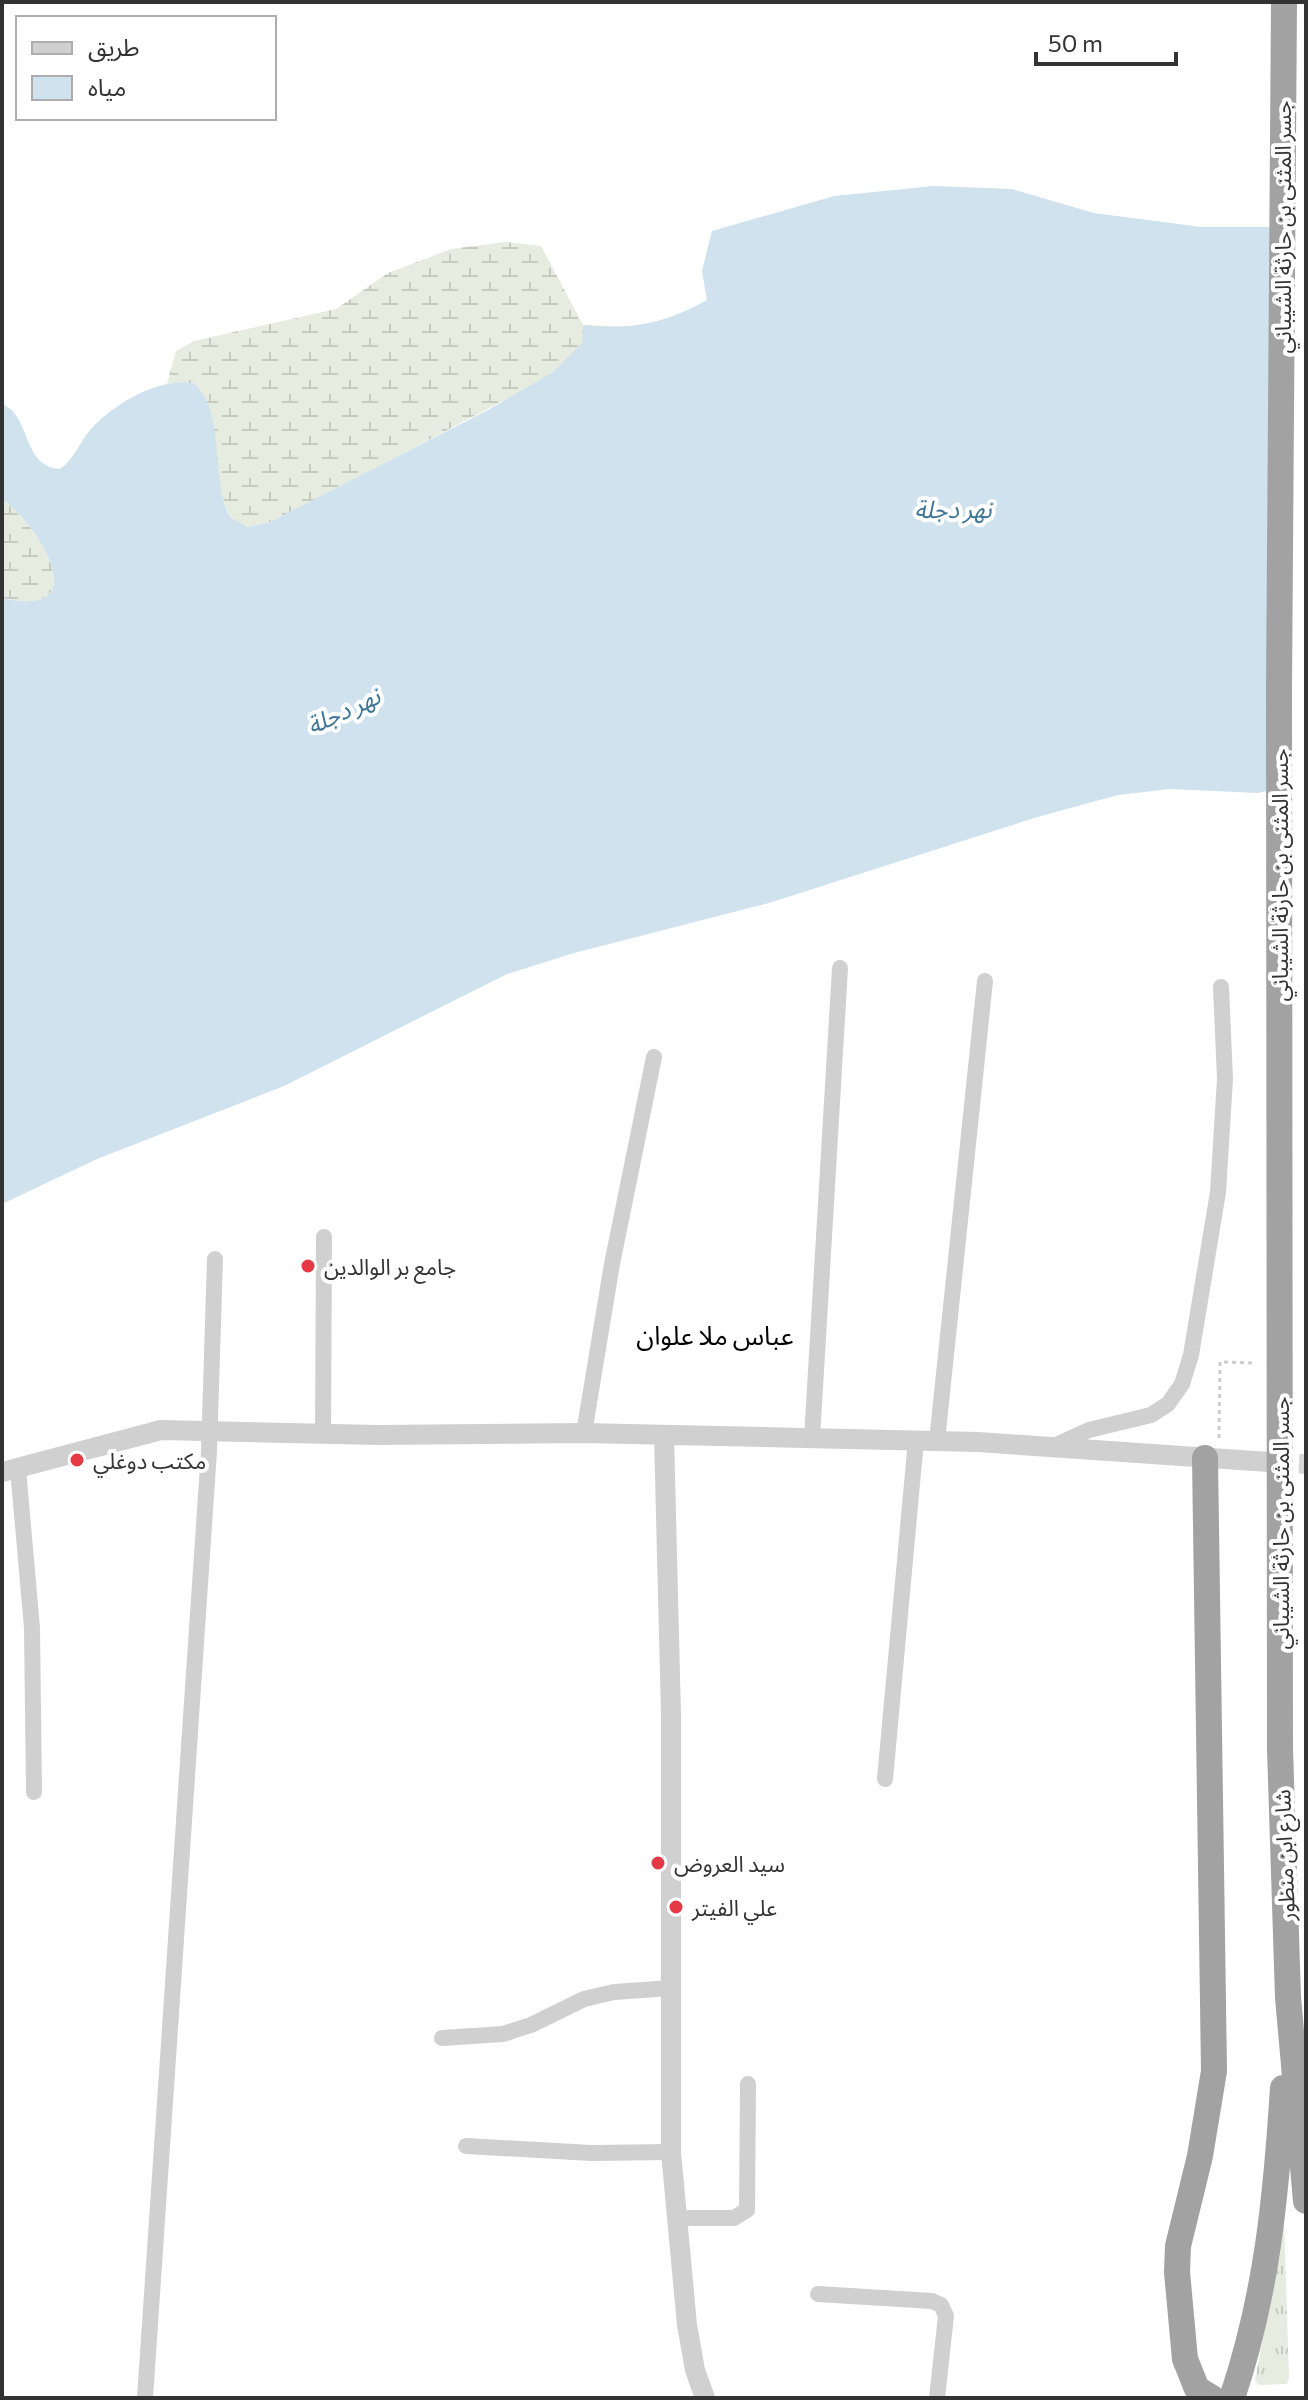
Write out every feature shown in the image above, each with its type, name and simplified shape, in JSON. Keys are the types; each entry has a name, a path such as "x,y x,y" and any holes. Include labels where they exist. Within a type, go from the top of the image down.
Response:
{"highway":[{"name":"جسر المثنى بن حارثة الشيباني","path":"1280,1749 1279,673 1284,2"},
{"path":"1212,1459 1214,2071 1200,2156 1178,2246 1177,2272 1185,2359 1197,2389 1212,2398"},
{"name":"شارع ابن منظور","path":"1280,1749 1288,1997 1306,2201"},
{"path":"1232,2398 1264,2289 1277,2189 1288,1997"}],"street":[{"path":"812,1438 840,968"},
{"path":"885,1779 985,981"},
{"path":"1056,1445 1089,1430 1151,1415 1168,1404 1182,1384 1191,1355 1218,1192 1225,1079 1221,987"},
{"path":"584,1433 612,1264 654,1057"},
{"path":"323,1434 324,1237"},
{"path":"145,2398 209,1451 207,1429 215,1259"},
{"path":"34,1792 32,1628 10,1470 161,1430 207,1429 323,1434 584,1433 926,1440 1056,1445 1269,1462"},
{"path":"664,1435 671,1715 671,2152 687,2325 695,2370 705,2398"},
{"path":"442,2038 503,2034 531,2025 584,1999 614,1992 671,1988"},
{"path":"677,2218 734,2218 747,2210 748,2084"},
{"path":"466,2146 591,2153 671,2152"},
{"path":"818,2294 941,2305 946,2316 937,2398"}],"path":[{"path":"1212,1459 1220,1362 1267,1363"}],"green space":[{"path":"505,242 541,246 583,325 637,327 666,320 566,368 270,522 248,527 230,517 218,486 216,456 182,382 167,384 176,351 194,341 336,309 388,273 451,249"},
{"path":"2,499 17,512 44,548 52,567 54,583 47,596 31,601 2,598"},
{"path":"1284,2223 1289,2378 1287,2384 1259,2385 1255,2381"}],"water":[{"name":"نهر دجلة","path":"933,186 1012,189 1094,213 1201,227 1306,227 1306,785 1257,793 1170,789 1118,795 1034,818 769,903 574,953 507,974 284,1086 97,1159 2,1204 2,598 31,601 47,596 54,583 52,567 44,548 17,512 2,499 2,404 12,410 39,459 48,466 60,469 91,429 112,410 138,394 166,384 193,383 210,410 220,482 230,517 248,527 270,522 488,410 553,372 582,343 583,325 616,327 662,320 707,300 702,271 712,231 834,196"}],"pier":[{"path":"1271,223 1306,223 1306,789 1269,795"}],"tunnel":[{"path":"1269,1462 1306,1464"}],"place":[{"name":"جامع بر الوالدين","path":"308,1266"},
{"name":"مكتب دوغلي","path":"77,1460"},
{"name":"سيد العروض","path":"658,1863"},
{"name":"علي الفيتر","path":"676,1907"}],"district":[{"name":"عباس ملا علوان","path":"715,1334"}]}
